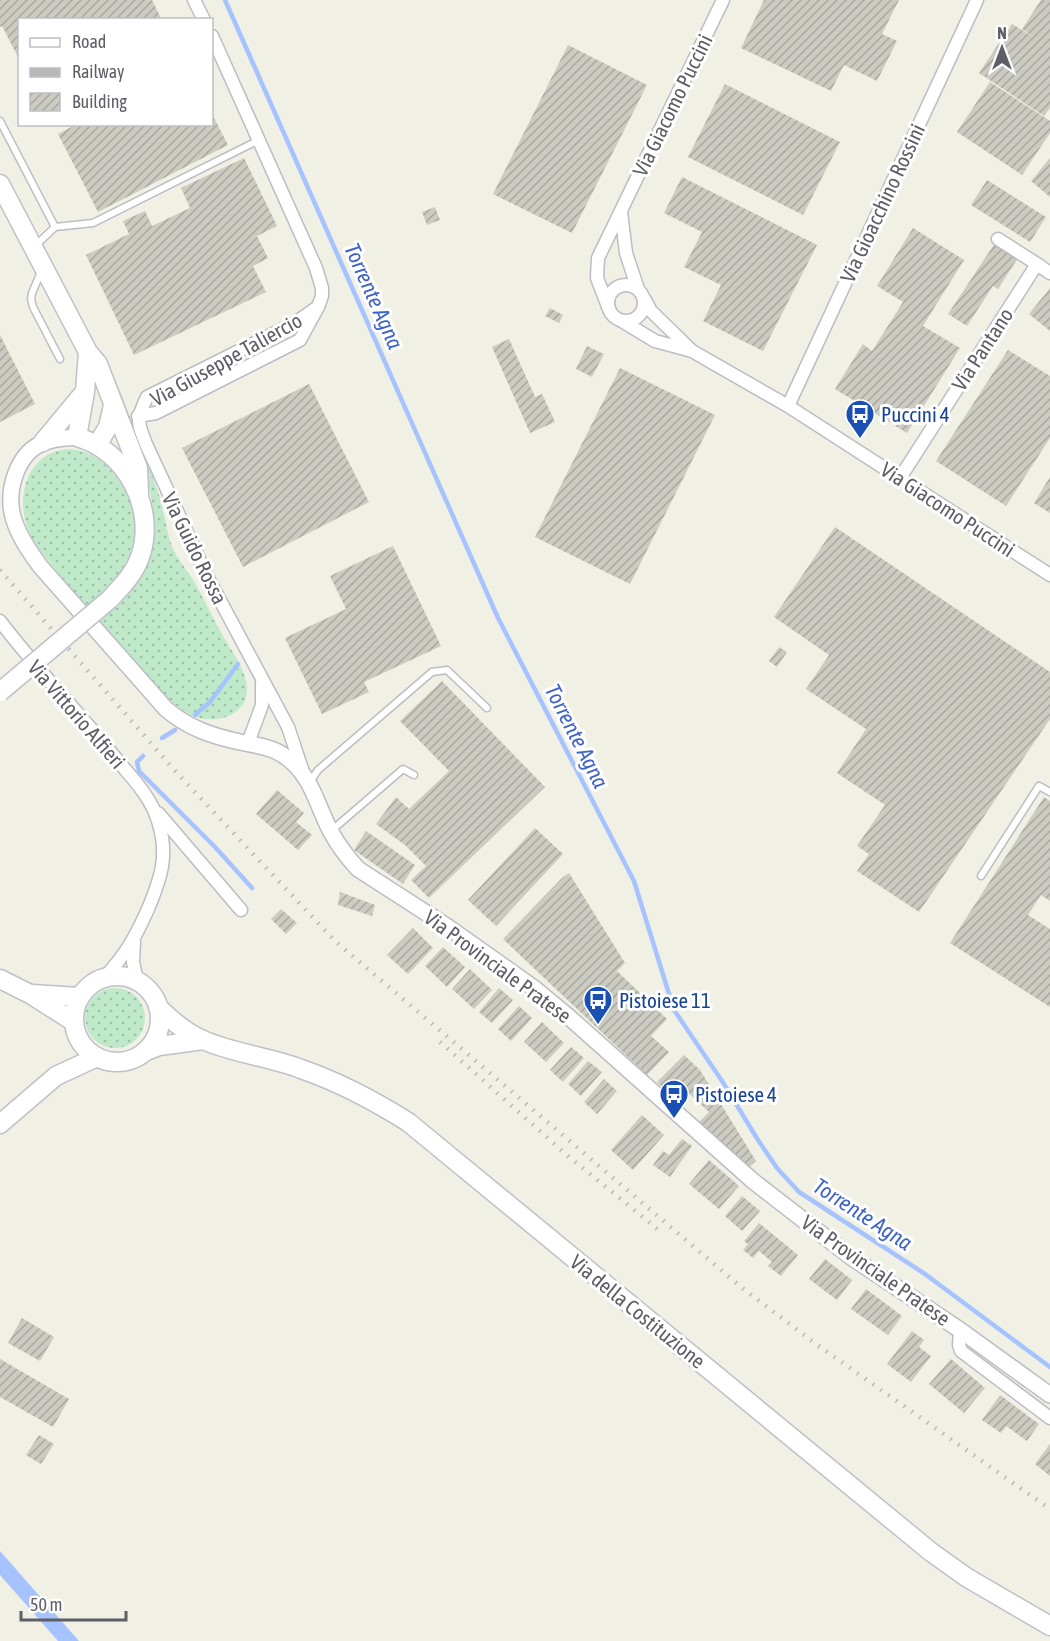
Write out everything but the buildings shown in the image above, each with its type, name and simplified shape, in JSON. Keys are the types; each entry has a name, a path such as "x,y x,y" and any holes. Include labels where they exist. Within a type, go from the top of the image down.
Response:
{"main road":[{"name":"Via Guido Rossa","path":"0,184 88,352 98,364 138,468 139,493"},
{"path":"0,692 125,584 141,554 144,525 139,493 119,465 90,441 77,437 85,392 88,352"},
{"path":"43,442 85,392"},
{"path":"96,445 108,427 113,405"},
{"path":"126,977 137,981 150,992 158,1007 183,1029 203,1040 159,1046 130,1060 113,1062 97,1057 80,1041 74,1022 76,1005 86,989 104,978 126,977"},
{"path":"0,979 30,993 74,1022"},
{"path":"30,993 79,998"},
{"path":"144,1052 158,1032 158,1007"},
{"name":"Via della Costituzione","path":"203,1040 298,1068 335,1082 374,1101 408,1122 932,1552 966,1577 1050,1626"},
{"path":"0,1124 56,1076 80,1041"},
{"path":"56,1076 97,1057"}],"street":[{"path":"194,0 203,18"},
{"name":"Via Giacomo Puccini","path":"609,309 597,278 598,258 723,0"},
{"name":"Via Gioacchino Rossini","path":"788,406 977,0"},
{"path":"213,38 316,268 322,288 318,307"},
{"name":"Via Giacomo Puccini","path":"621,210 626,253 641,294 651,311 692,351 788,406 1050,575"},
{"path":"998,239 1050,273"},
{"name":"Via Pantano","path":"900,478 1037,264"},
{"path":"627,285 641,294 643,312 639,317 628,322 612,315 609,309 609,298 616,288 627,285"},
{"name":"Via Giuseppe Taliercio","path":"138,416 147,398 295,323 318,307"},
{"name":"Via Giuseppe Taliercio","path":"138,416 156,413 300,340 318,307"},
{"name":"Via Giacomo Puccini","path":"622,321 655,341 692,351"},
{"name":"Via Guido Rossa","path":"138,416 139,425 167,492 207,576 288,727 306,778"},
{"path":"43,442 77,437"},
{"name":"Via Provinciale Pratese","path":"43,442 22,460 15,474 10,501 17,529 32,555 139,680 178,719 203,732 270,748 283,755 306,778 331,831 347,858 358,869 448,927 534,988 753,1181 851,1257 960,1330 1050,1395"},
{"name":"Via Vittorio Alfieri","path":"0,621 147,796 161,831 163,870 159,883 134,940 104,978"},
{"name":"Via Guido Rossa","path":"248,743 262,705 261,676"},
{"name":"Via Vittorio Alfieri","path":"153,808 241,910"},
{"name":"Via Vittorio Alfieri","path":"134,940 133,962 137,981"},
{"path":"960,1330 961,1351 1050,1418"}],"lane":[{"path":"0,122 55,227"},
{"path":"34,248 55,227 93,223 259,140"},
{"path":"44,266 34,286 31,299 60,359"},
{"path":"306,778 432,672 447,670 487,708"},
{"path":"331,831 402,769 414,775"},
{"path":"981,876 1039,786 1050,792"}],"green space":[{"path":"115,379 154,480 174,551 195,583 237,658 244,675 247,693 244,703 229,716 219,719 197,717 187,713 168,698 62,577 36,545 28,529 23,496 30,474 36,465 44,457 67,449 93,456 114,474 123,486 129,498 135,523 135,541 129,563 104,592 117,607 138,581 150,553 154,525 151,496 134,438 111,380"},
{"path":"109,988 121,988 132,993 140,1001 145,1018 143,1030 132,1043 121,1048 109,1048 98,1043 90,1035 85,1024 85,1012 90,1001 98,993"}],"water":[{"path":"0,1551 79,1641 58,1641 0,1575"}],"waterway":[{"name":"Torrente Agna","path":"225,0 498,618 634,881 674,1010 777,1168 799,1192 925,1274 1050,1367"},
{"path":"195,715 210,702 238,664"},
{"path":"162,738 175,730"},
{"path":"143,756 137,762 139,771 215,847 252,888"}],"railway":[{"path":"0,570 176,772 335,941 741,1287 816,1344 1050,1509"},
{"path":"440,1042 569,1157 660,1231"}],"place":[{"name":"Puccini 4","path":"860,440"},
{"name":"Pistoiese 11","path":"598,1026"},
{"name":"Pistoiese 4","path":"674,1120"}]}
